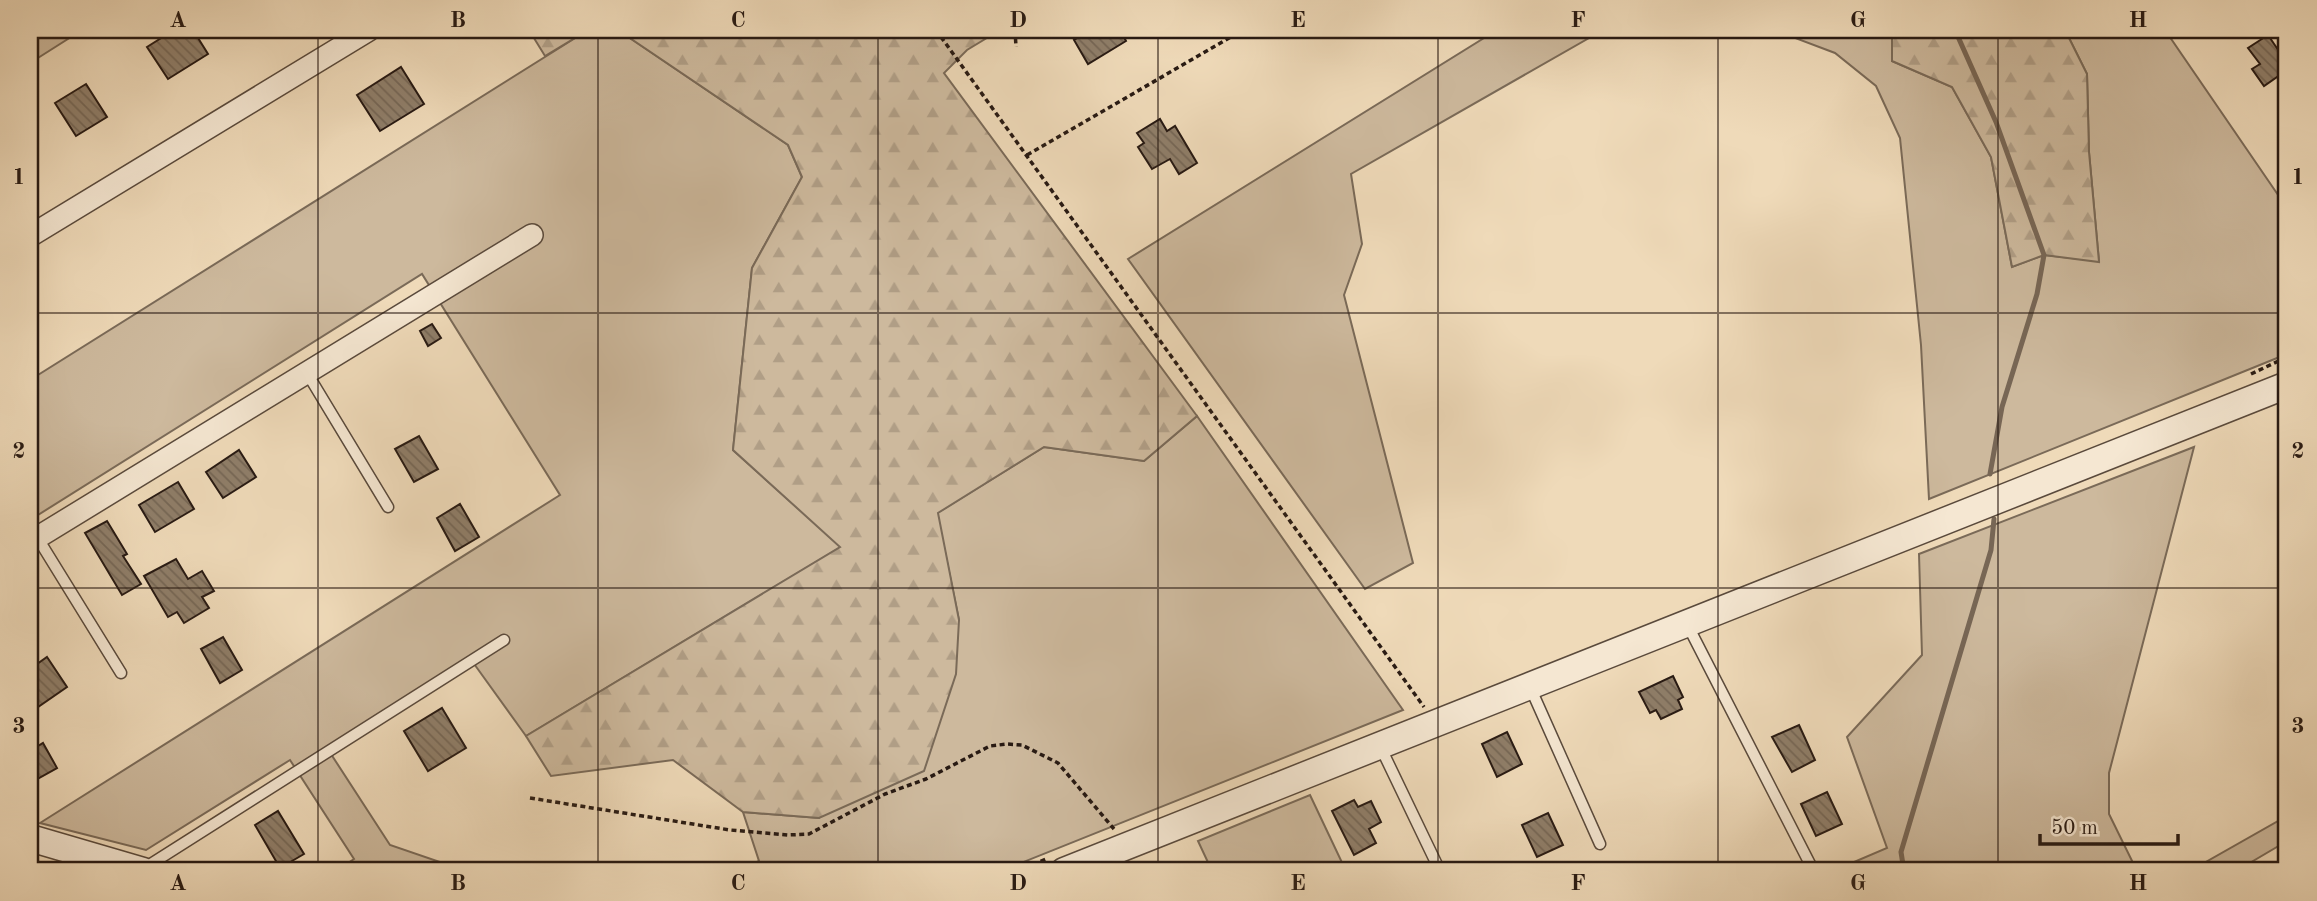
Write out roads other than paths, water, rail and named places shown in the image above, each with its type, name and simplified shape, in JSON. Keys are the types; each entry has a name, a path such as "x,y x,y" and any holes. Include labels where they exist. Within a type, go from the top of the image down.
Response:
{"street":[{"path":"30,236 369,30"},
{"path":"34,540 532,235"},
{"path":"1065,871 2287,385"},
{"path":"30,838 142,871"}],"lane":[{"path":"307,373 388,507"},
{"path":"34,540 121,673"},
{"path":"1687,624 1810,864"},
{"path":"142,871 504,640"},
{"path":"1530,687 1600,844"},
{"path":"1380,747 1440,871"}],"waterway":[{"path":"1955,30 1996,122 2044,255 2037,294 2002,407 1990,474"},
{"path":"1904,871 1901,852 1991,550 1994,519"}]}
